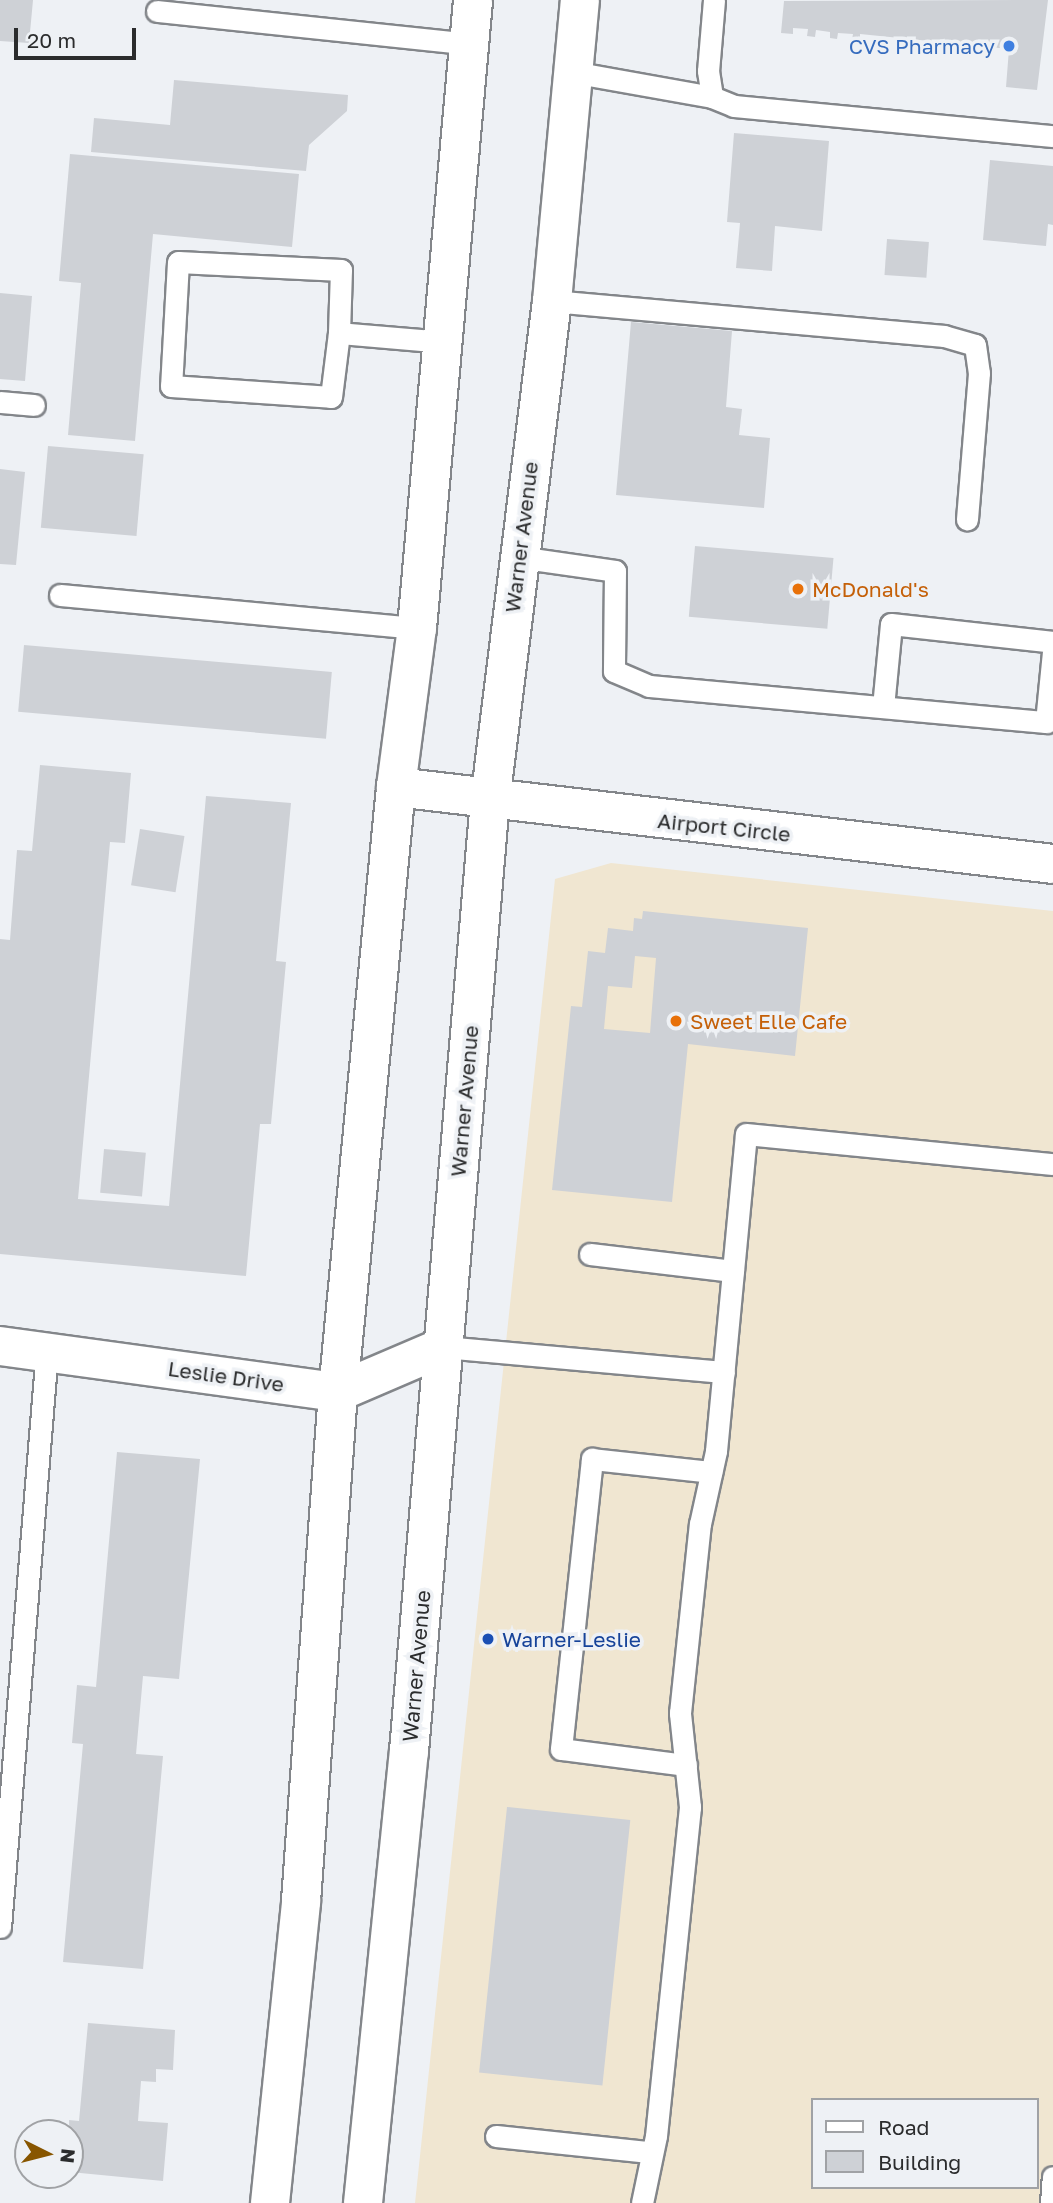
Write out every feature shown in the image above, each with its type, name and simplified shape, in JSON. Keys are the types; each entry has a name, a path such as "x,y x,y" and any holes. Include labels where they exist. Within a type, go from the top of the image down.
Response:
{"main road":[{"path":"270,2203 301,1901 338,1392 396,787 417,628 473,0"},
{"name":"Warner Avenue","path":"363,2203 409,1751 490,801 518,557 552,302 580,0"},
{"name":"Airport Circle","path":"396,787 490,801 1053,864"},
{"name":"Leslie Drive","path":"0,1346 338,1392"},
{"path":"338,1392 443,1347"}],"lane":[{"path":"712,97 708,71 714,0"},
{"path":"157,11 469,44"},
{"path":"572,72 712,97 734,106 1053,136"},
{"path":"178,262 341,270 339,333 331,397 171,386 178,262"},
{"path":"552,302 944,336 975,345 979,373 967,520"},
{"path":"339,333 443,342"},
{"path":"0,402 34,405"},
{"path":"518,557 615,571 614,671 649,686 1046,722 1053,652"},
{"path":"60,595 417,628"},
{"path":"883,707 891,624 1053,642"},
{"path":"642,2203 649,2152 656,2136 690,1807 680,1713 700,1524 711,1472 724,1372 746,1133 1053,1164"},
{"path":"590,1254 733,1271"},
{"path":"443,1347 724,1372"},
{"path":"0,1927 4,1815 47,1351"},
{"path":"686,1765 561,1749 592,1459 711,1472"},
{"path":"496,2136 649,2152"},
{"path":"1051,2203 1053,2177"}],"shaded area":[{"path":"611,863 1053,911 1053,2203 415,2203 555,879"}],"building":[{"path":"0,0 33,0 29,43 0,41"},
{"name":"CVS Pharmacy","path":"1048,0 1037,90 1006,87 1009,49 860,34 860,41 852,40 853,34 838,33 837,39 830,38 830,32 816,30 815,37 807,36 808,29 793,28 793,34 781,33 784,1"},
{"path":"174,80 348,95 347,111 309,145 306,171 91,152 94,118 170,125"},
{"path":"734,133 829,141 822,231 775,226 772,271 736,268 740,223 727,222"},
{"path":"70,154 299,174 292,247 153,234 135,441 68,435 81,283 59,281"},
{"path":"990,160 1053,166 1053,225 1048,224 1046,246 983,240"},
{"path":"887,239 929,242 926,278 884,275"},
{"path":"0,293 32,296 25,381 0,379"},
{"path":"631,322 732,331 726,407 742,409 739,435 770,438 764,508 616,495"},
{"path":"48,446 144,454 136,536 41,528"},
{"path":"0,469 25,472 16,565 0,564"},
{"path":"695,546 833,558 827,629 689,617"},
{"path":"24,645 332,672 326,739 18,712"},
{"path":"40,765 131,773 125,843 110,842 78,1199 169,1206 206,796 291,803 276,961 286,962 271,1124 260,1124 246,1276 0,1254 0,939 10,940 17,850 32,851"},
{"path":"140,829 184,836 176,892 131,885"},
{"path":"643,911 808,928 795,1056 688,1044 672,1202 552,1190 571,1006 582,1007 588,951 605,953 608,928 633,931 634,918 642,919","holes":["635,956 656,958 650,1033 604,1029 608,986 632,988"]},
{"path":"104,1149 146,1153 142,1196 100,1193"},
{"path":"117,1452 200,1459 179,1679 143,1676 136,1754 163,1756 143,1969 63,1962 83,1744 72,1743 77,1685 96,1687"},
{"path":"507,1807 630,1820 602,2085 479,2073"},
{"path":"88,2023 175,2030 173,2070 156,2069 156,2082 141,2081 138,2121 168,2123 163,2181 84,2173 84,2119 79,2119"}],"place":[{"name":"CVS Pharmacy","path":"1009,46"},
{"name":"McDonald's","path":"798,589"},
{"name":"Sweet Elle Cafe","path":"676,1021"},
{"name":"Warner-Leslie","path":"488,1639"}]}
